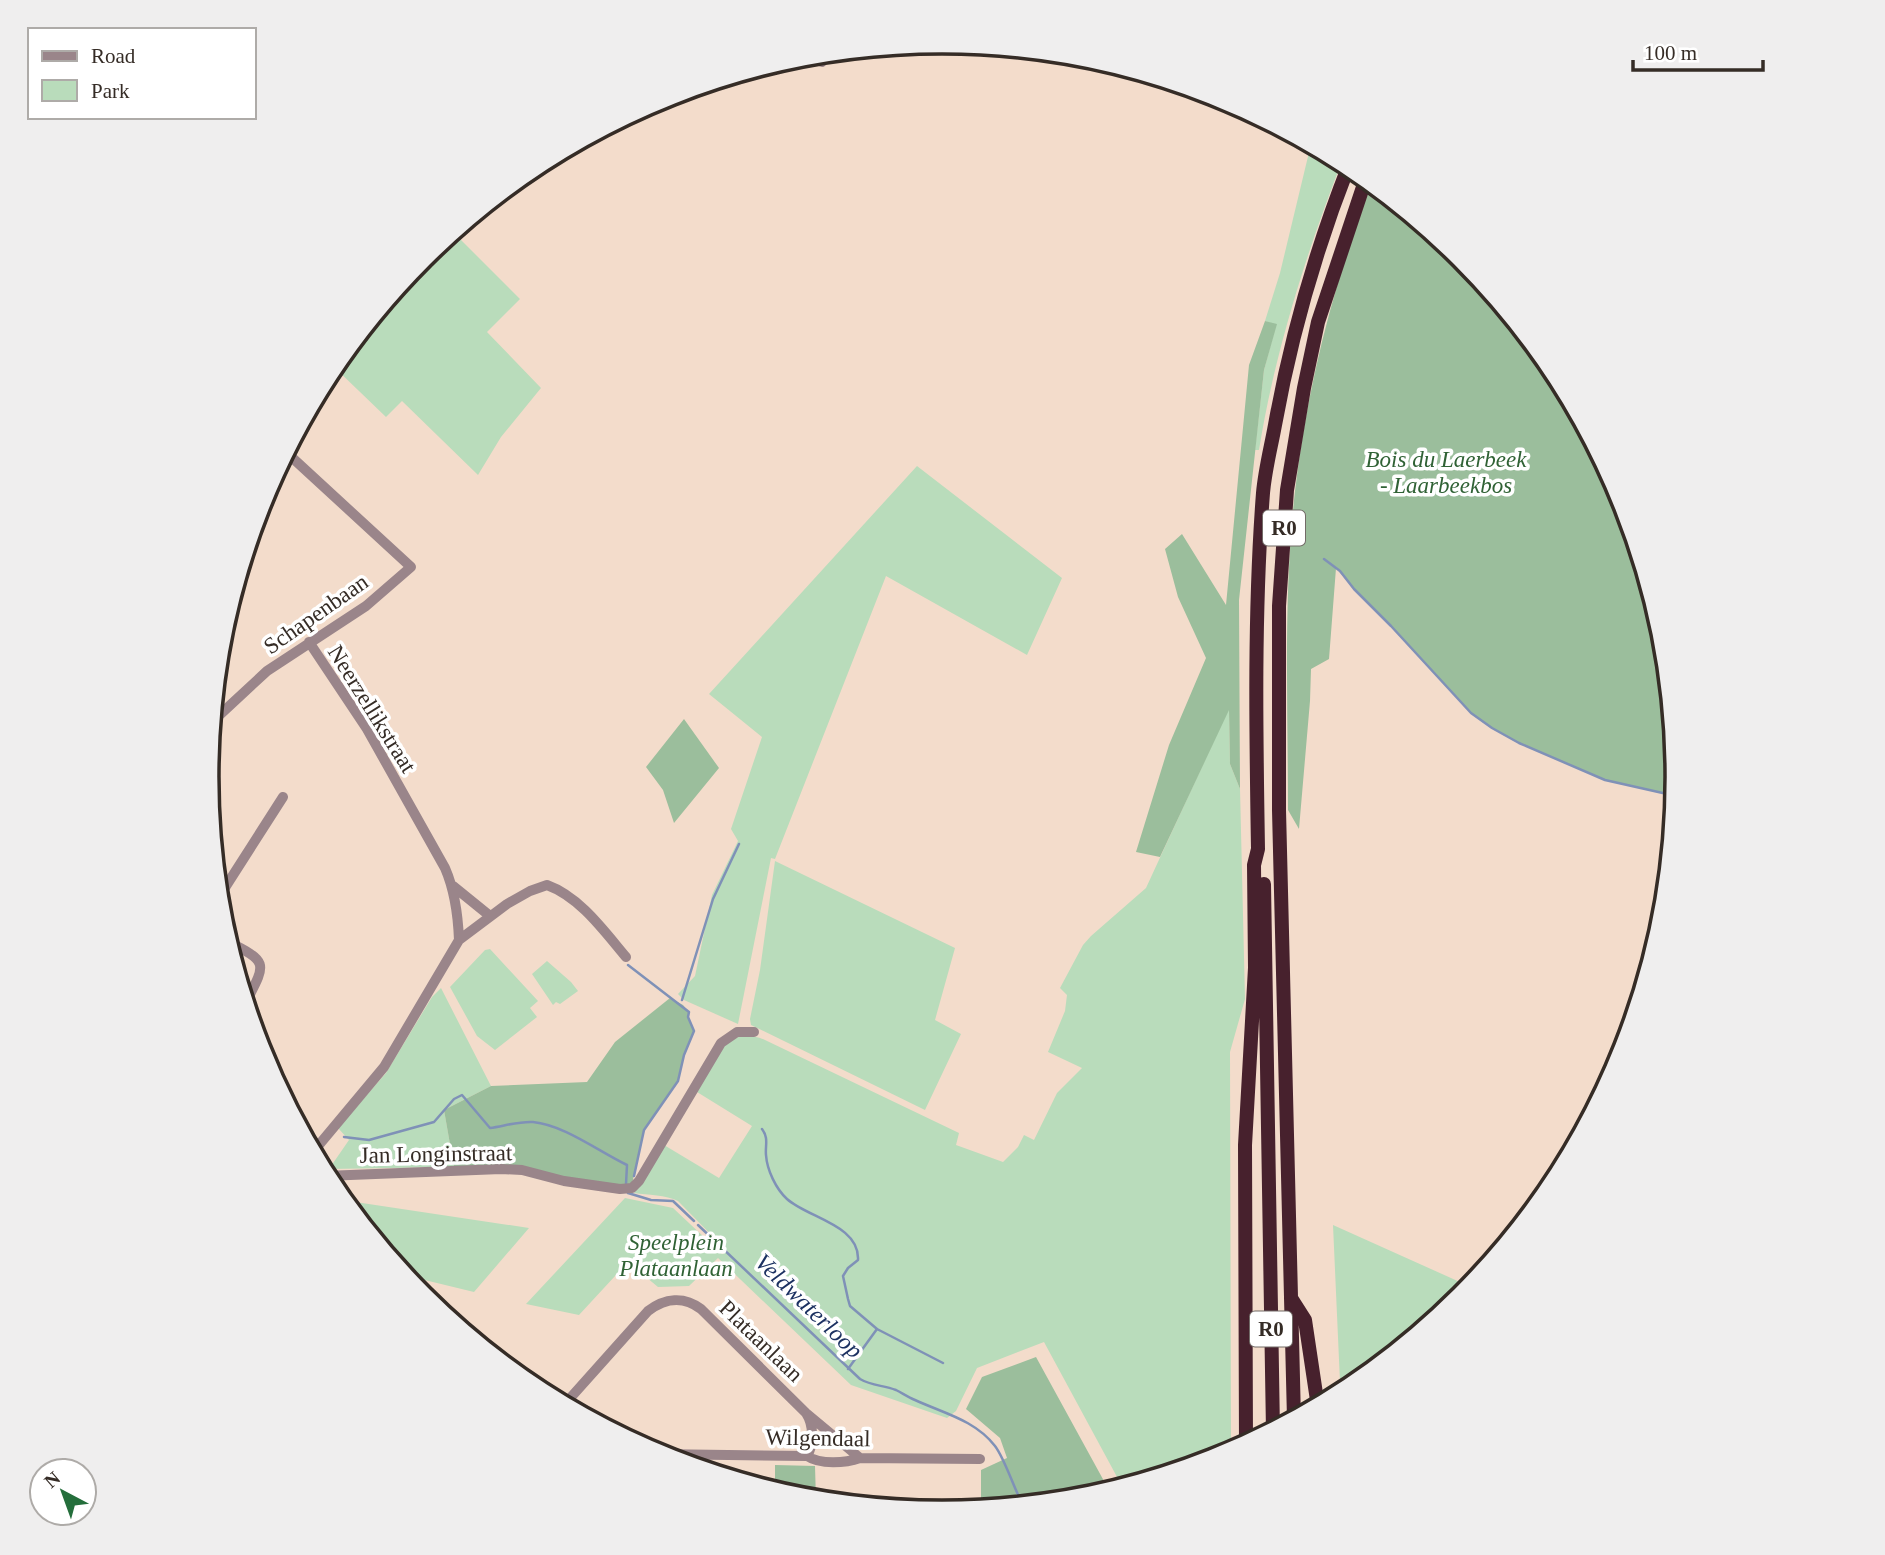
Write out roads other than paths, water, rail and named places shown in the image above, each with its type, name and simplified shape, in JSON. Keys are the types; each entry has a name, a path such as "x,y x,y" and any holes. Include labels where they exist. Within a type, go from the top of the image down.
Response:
{"highway":[{"name":"R0","path":"1273,1420 1264,896 1263,864 1258,849 1258,608 1263,490 1285,370 1318,253 1345,177"},
{"name":"R0","path":"1294,1409 1279,810 1279,607 1287,490 1304,388 1318,322 1362,189"},
{"path":"1246,1433 1245,1145 1255,968 1254,865 1258,849"},
{"path":"1291,1298 1305,1320 1316,1396"}],"street":[{"name":"Schapenbaan","path":"223,712 267,671 366,606 411,567 294,459"},
{"name":"Neerzellikstraat","path":"309,642 367,729 453,886"},
{"path":"227,884 283,797"},
{"name":"Jan Longinstraat","path":"319,1144 384,1067 459,940 489,916 530,891 547,885 556,888 590,915 626,957"},
{"path":"453,886 489,916"},
{"path":"453,886 459,940"},
{"path":"240,948 252,954 260,963 261,974 252,991"},
{"name":"Jan Longinstraat","path":"339,1175 501,1169 522,1170 564,1181 620,1189 632,1188 639,1181 721,1043 737,1032 754,1032"},
{"name":"Plataanlaan","path":"571,1398 648,1311 661,1302 687,1301 701,1309 806,1413 860,1458"},
{"name":"Plataanlaan","path":"806,1413 812,1431 807,1456"},
{"name":"Wilgendaal","path":"689,1454 807,1456 815,1461 860,1458 980,1459"}],"waterway":[{"path":"1324,559 1340,571 1471,713 1492,728 1519,743 1605,780 1665,794"},
{"path":"682,1000 713,899 739,844"},
{"path":"628,965 689,1012 688,1017 694,1031 684,1055 678,1081 644,1130 634,1176"},
{"name":"Veldwaterloop","path":"344,1137 369,1140 434,1122 454,1099 462,1095 490,1128 533,1122 557,1128 581,1139 627,1165 626,1184"},
{"path":"762,1129 766,1139 768,1167 783,1195 796,1206 842,1230 851,1238 856,1248 858,1260 843,1276 848,1299 850,1306 877,1329 848,1369"},
{"name":"Veldwaterloop","path":"628,1193 651,1200 673,1201 694,1221"},
{"name":"Veldwaterloop","path":"698,1225 860,1379 896,1390 958,1418 987,1437 999,1452 1019,1497"},
{"path":"877,1329 943,1363"}],"park label":[{"name":"Bois du Laerbeek - Laarbeekbos","path":"1446,472"},
{"name":"Speelplein Plataanlaan","path":"676,1255"}]}
